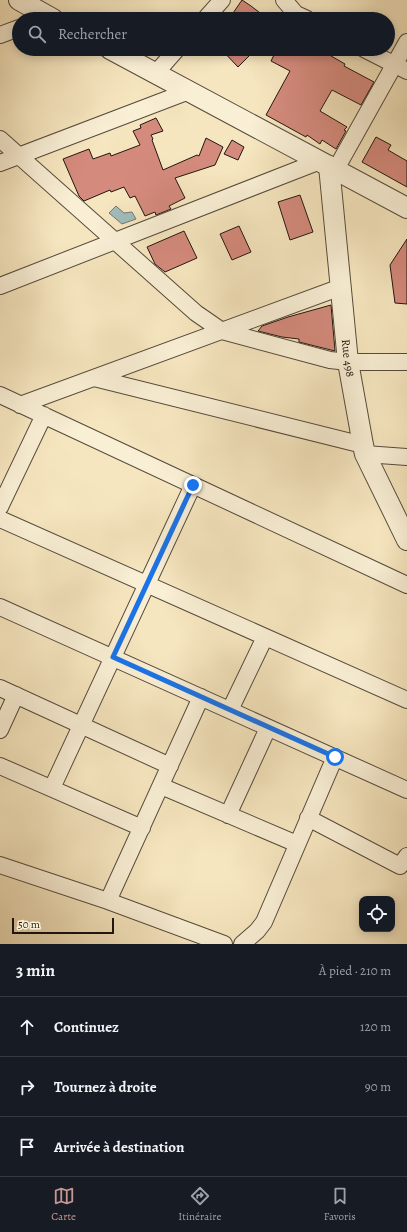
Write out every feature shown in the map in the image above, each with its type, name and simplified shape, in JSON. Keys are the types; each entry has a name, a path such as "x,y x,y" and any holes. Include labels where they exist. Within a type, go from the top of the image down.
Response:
{"street":[{"path":"19,0 37,12"},
{"path":"211,12 222,0"},
{"path":"284,0 294,12"},
{"path":"0,36 12,31"},
{"path":"0,286 115,241 328,166 401,68 407,42"},
{"path":"123,56 407,208"},
{"path":"156,73 171,56"},
{"path":"378,56 401,68"},
{"path":"0,163 189,91"},
{"path":"0,139 196,313 222,331 330,360 348,362 407,362"},
{"name":"Rue 498","path":"328,166 348,362 364,450 407,540"},
{"path":"20,405 341,287"},
{"path":"94,378 364,450 407,457"},
{"path":"0,395 407,585"},
{"path":"0,507 44,416"},
{"path":"52,788 193,485"},
{"path":"0,520 407,700"},
{"path":"0,607 407,790"},
{"path":"230,710 265,637"},
{"path":"0,688 170,766"},
{"path":"0,730 16,695"},
{"path":"108,901 202,697"},
{"path":"228,815 268,728"},
{"path":"242,944 258,931 264,922 335,757"},
{"path":"0,766 142,828"},
{"path":"161,786 297,844"},
{"path":"308,818 400,866 407,856"},
{"path":"0,865 108,901 224,944"}],"water":[{"path":"116,206 124,213 132,212 136,219 122,224 109,213"}],"building":[{"path":"242,0 259,12 234,12"},
{"path":"228,56 249,56 238,67"},
{"path":"274,56 331,56 345,64 344,66 374,82 361,105 332,90 320,111 347,127 344,130 346,131 336,149 322,140 320,144 307,135 306,137 266,115 290,71 271,61"},
{"path":"156,118 163,131 151,135 163,170 197,155 199,156 206,138 223,147 215,165 175,178 185,198 169,206 171,209 156,215 155,212 145,216 135,196 130,198 124,187 111,192 110,190 84,201 79,196 63,159 89,149 93,159 110,153 111,156 140,145 133,131 141,128 140,125"},
{"path":"376,137 391,145 388,150 407,161 407,187 362,162"},
{"path":"232,140 244,147 238,160 224,154"},
{"path":"300,195 313,232 290,240 278,202"},
{"path":"239,226 251,252 232,260 220,234"},
{"path":"184,231 197,258 165,272 155,264 147,247"},
{"path":"407,239 407,304 395,303 390,265"},
{"path":"331,305 335,351 299,342 299,339 282,337 258,331 262,326"}],"route":[{"path":"193,485 113,657 335,757"}]}
